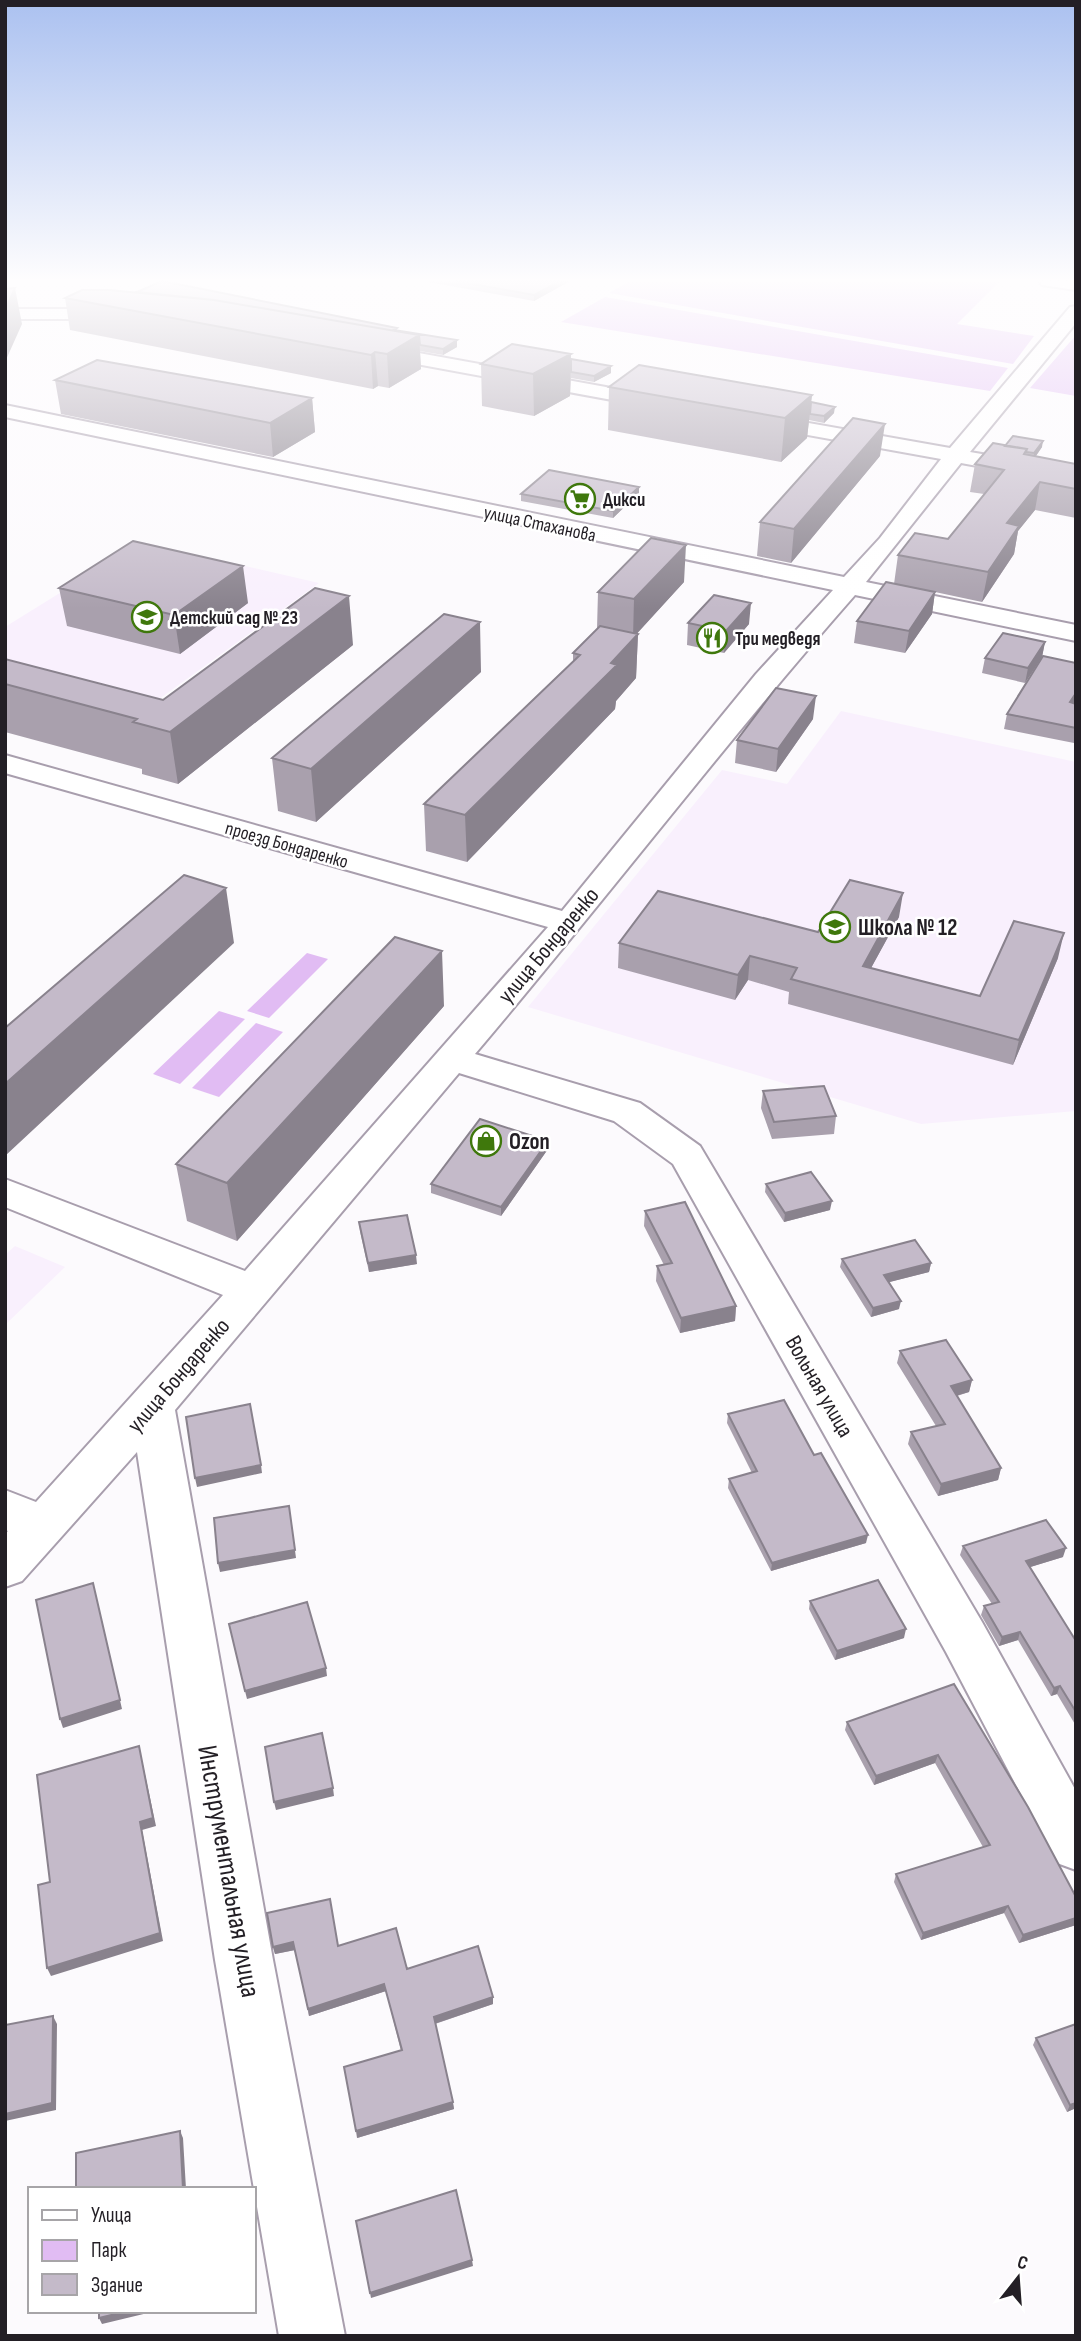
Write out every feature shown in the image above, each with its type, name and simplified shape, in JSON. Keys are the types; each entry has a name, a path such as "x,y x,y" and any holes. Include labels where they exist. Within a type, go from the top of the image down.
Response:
{"street":[{"path":"589,390 681,407"},
{"name":"улица Бондаренко","path":"5,1567 24,1517 152,1406 569,923 766,680 888,543 1010,390"},
{"name":"улица Стаханова","path":"5,411 1076,633"},
{"path":"736,416 1076,477"},
{"name":"проезд Бондаренко","path":"5,764 569,923"},
{"path":"5,791 39,773"},
{"name":"Вольная улица","path":"452,1059 627,1112 687,1155 964,1637 1076,1844"},
{"path":"5,1192 252,1290"},
{"name":"Инструментальная улица","path":"152,1406 244,1960 312,2336"}],"shaded area":[{"name":"Детский сад № 23","path":"142,542 319,583 155,702 5,662 5,627"},
{"name":"Школа № 12","path":"841,711 1076,762 1076,1111 921,1124 528,1007 722,770 787,784"},
{"path":"15,1246 65,1267 5,1325 5,1255"}],"green space":[{"path":"1043,390 1076,390 1076,396"},
{"path":"307,953 328,959 269,1018 247,1011"},
{"path":"219,1011 245,1019 180,1084 153,1074"},
{"path":"256,1023 283,1032 219,1097 192,1088"}],"building":[{"path":"106,390 268,390 312,398 270,423"},
{"path":"627,390 785,390 812,395 785,418"},
{"path":"811,402 835,407 824,416 810,414"},
{"path":"853,418 885,424 794,529 760,522"},
{"path":"1013,436 1043,441 1034,453 1026,452 1027,449 1005,446"},
{"path":"993,443 1027,449 1024,454 1076,464 1076,489 1040,482 1007,523 1019,526 988,572 898,555 915,533 948,539 1004,470 975,464"},
{"path":"549,470 639,487 613,511 521,494"},
{"path":"651,538 686,545 634,599 598,592"},
{"path":"133,541 243,566 174,615 59,588"},
{"path":"886,582 935,592 909,631 857,621"},
{"path":"315,588 349,596 170,732 133,722 137,719 5,684 5,659 163,700"},
{"path":"714,595 751,603 726,631 688,623"},
{"path":"444,614 480,622 311,769 272,758"},
{"path":"600,626 638,634 611,663 617,665 465,815 424,804 580,655 573,653"},
{"path":"1003,633 1045,642 1028,668 985,658"},
{"path":"1043,656 1076,663 1076,693 1070,702 1076,704 1076,728 1007,714"},
{"path":"776,688 816,696 778,749 737,740"},
{"path":"184,875 226,888 5,1084 5,1028"},
{"path":"850,880 903,893 863,966 980,996 1014,921 1064,933 1019,1040 791,979 797,968 750,956 738,975 619,943 658,891 818,932"},
{"path":"395,937 442,951 227,1183 176,1164"},
{"path":"824,1086 836,1116 774,1122 763,1091"},
{"path":"480,1119 548,1141 501,1207 431,1184"},
{"path":"811,1172 832,1201 785,1213 766,1184"},
{"path":"685,1202 736,1306 681,1318 657,1266 672,1263 645,1211"},
{"path":"407,1215 416,1255 368,1263 359,1222"},
{"path":"915,1240 931,1263 884,1275 901,1301 873,1308 842,1259"},
{"path":"946,1340 972,1380 951,1386 1001,1468 941,1484 911,1432 945,1424 900,1351"},
{"path":"784,1400 814,1455 821,1453 868,1535 772,1563 729,1479 757,1471 728,1414"},
{"path":"250,1404 261,1465 195,1478 186,1417"},
{"path":"289,1506 295,1550 218,1563 214,1518"},
{"path":"1046,1520 1066,1548 1026,1561 1076,1641 1076,1712 1060,1686 1054,1688 1020,1632 1002,1637 984,1606 999,1602 963,1546"},
{"path":"878,1580 906,1629 837,1651 810,1601"},
{"path":"93,1583 120,1700 60,1719 36,1600"},
{"path":"307,1602 326,1668 245,1691 229,1624"},
{"path":"954,1684 1028,1807 1076,1897 1076,1918 1023,1935 1008,1906 923,1933 896,1874 990,1845 938,1755 876,1776 847,1722"},
{"path":"322,1733 333,1788 274,1802 265,1747"},
{"path":"139,1746 153,1818 140,1822 160,1933 47,1968 38,1885 50,1882 37,1775"},
{"path":"330,1899 338,1946 396,1928 407,1969 478,1946 493,1997 434,2017 453,2102 356,2131 344,2067 402,2050 384,1984 308,2009 293,1942 273,1947 267,1913"},
{"path":"53,2016 52,2103 5,2114 5,2025"},
{"path":"1076,2024 1076,2103 1070,2105 1036,2038"},
{"path":"180,2131 183,2187 76,2187 76,2153"},
{"path":"456,2190 472,2260 370,2293 356,2221"},
{"path":"99,2313 120,2313 99,2318"}],"place":[{"name":"Дикси","path":"580,499"},
{"name":"Детский сад № 23","path":"147,617"},
{"name":"Три медведя","path":"712,638"},
{"name":"Школа № 12","path":"835,927"},
{"name":"Ozon","path":"486,1141"}]}
